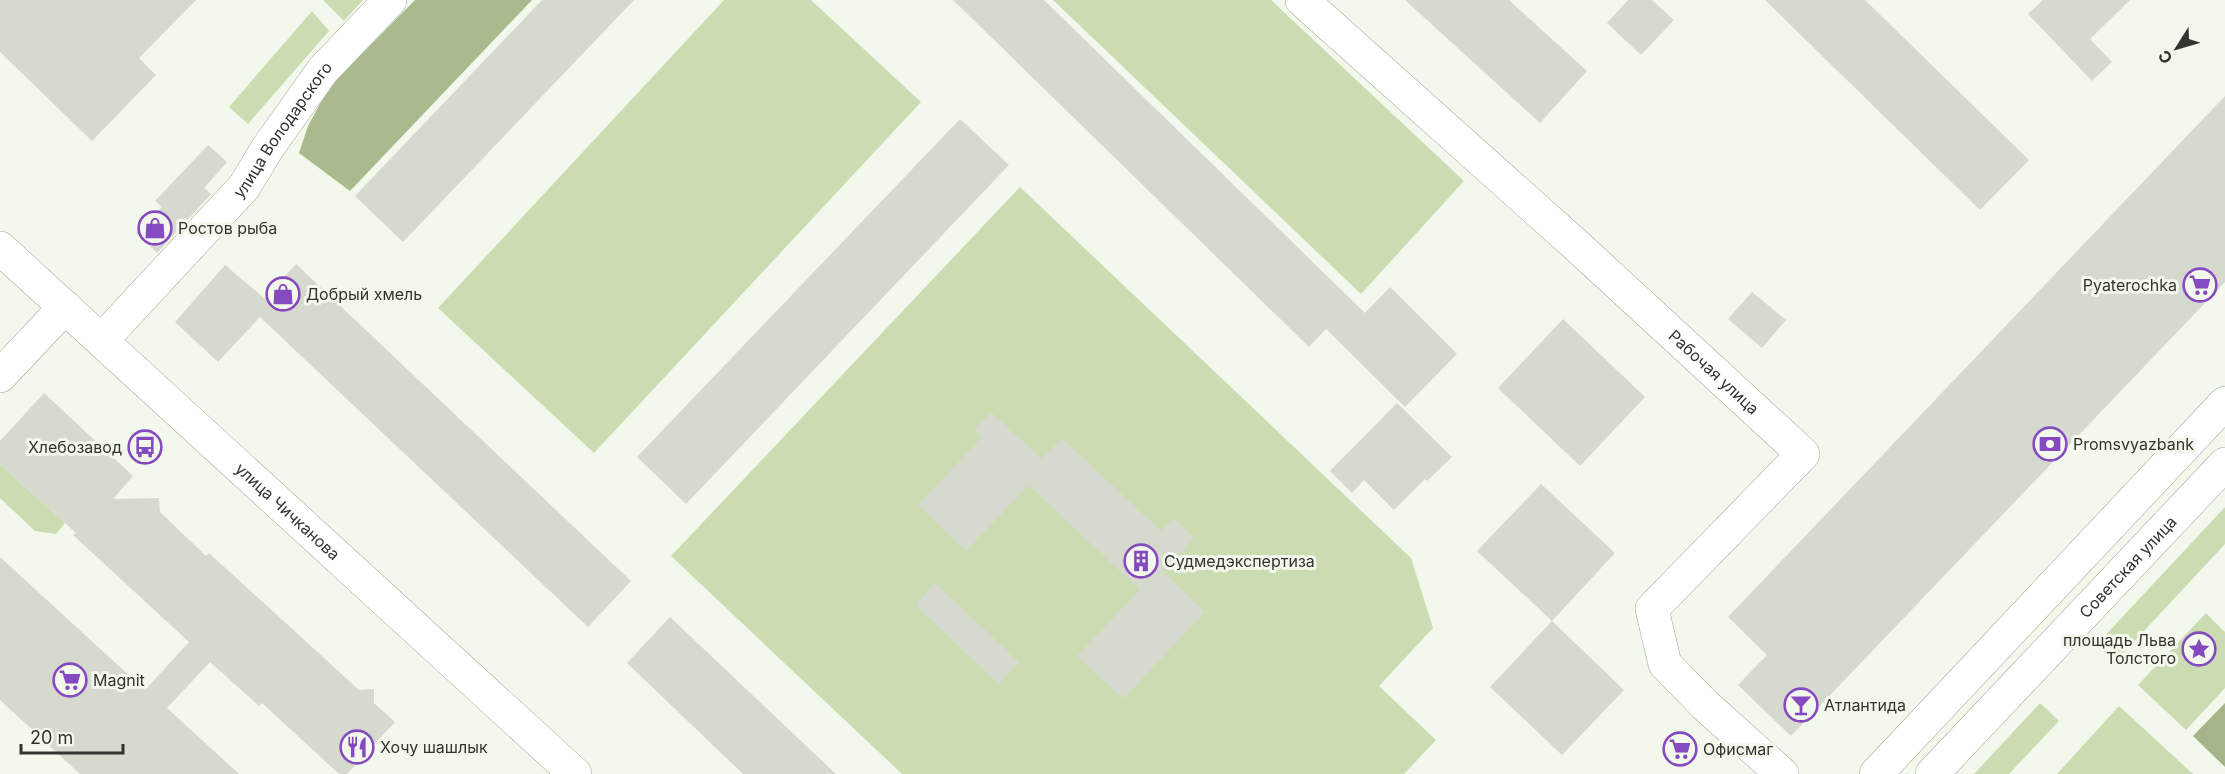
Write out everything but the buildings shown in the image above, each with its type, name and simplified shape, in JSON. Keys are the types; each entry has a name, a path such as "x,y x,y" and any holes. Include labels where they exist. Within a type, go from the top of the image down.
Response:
{"main road":[{"name":"улица Володарского","path":"102,340 142,300 244,187 267,149 323,70 390,0"},
{"name":"Рабочая улица","path":"1302,0 1576,244 1803,454 1652,609 1665,664 1705,705 1782,774"},
{"name":"улица Чичканова","path":"0,248 575,774"},
{"path":"0,376 65,307"},
{"path":"1876,774 2225,403"},
{"name":"Советская улица","path":"1932,774 2225,464"}],"shaded area":[{"path":"323,0 363,0 344,21"},
{"path":"415,0 532,0 350,191 299,153 308,126 329,87"},
{"path":"724,0 811,0 921,102 594,453 438,308"},
{"path":"1053,0 1271,0 1464,181 1361,294"},
{"path":"312,11 329,31 248,124 229,107"},
{"path":"1020,187 1411,558 1433,628 1379,686 1436,740 1404,774 902,774 671,556"},
{"path":"0,464 65,523 56,534 35,531 0,498"},
{"path":"2225,507 2225,544 2118,659 2099,642"},
{"path":"2206,613 2225,632 2225,688 2186,730 2138,685"},
{"path":"2040,703 2059,721 2009,774 1974,774"},
{"path":"2225,703 2225,767 2193,736"},
{"path":"2119,706 2193,774 2057,774"}],"place":[{"name":"Ростов рыба","path":"155,228"},
{"name":"Pyaterochka","path":"2200,285"},
{"name":"Добрый хмель","path":"283,294"},
{"name":"Promsvyazbank","path":"2050,444"},
{"name":"Хлебозавод","path":"145,447"},
{"name":"Судмедэкспертиза","path":"1141,561"},
{"name":"площадь Льва Толстого","path":"2199,649"},
{"name":"Magnit","path":"70,680"},
{"name":"Атлантида","path":"1801,705"},
{"name":"Хочу шашлык","path":"357,747"},
{"name":"Офисмаг","path":"1680,749"}]}
